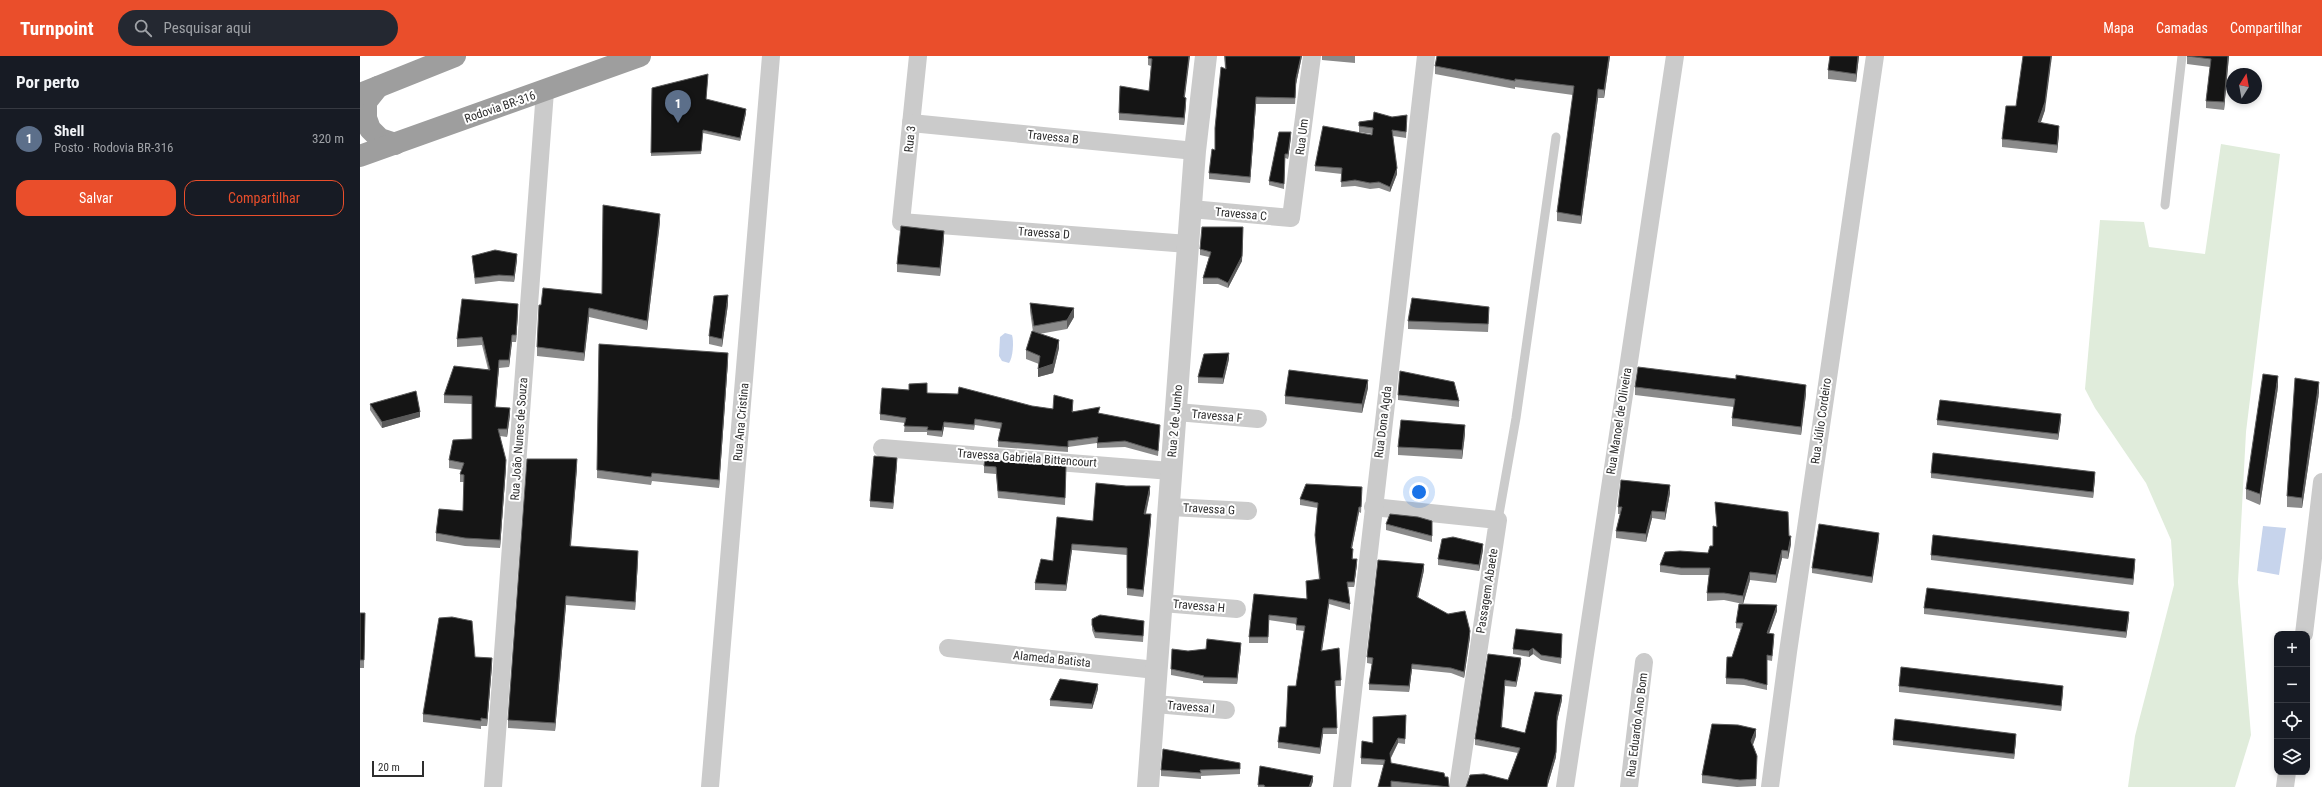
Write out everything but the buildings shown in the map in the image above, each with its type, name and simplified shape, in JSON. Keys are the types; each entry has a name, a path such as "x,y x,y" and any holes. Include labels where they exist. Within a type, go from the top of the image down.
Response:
{"highway":[{"path":"395,144 380,139 370,129 366,118 366,102 369,91 455,56"},
{"name":"Rodovia BR-316","path":"360,156 545,92 640,56"}],"street":[{"name":"Rua Ana Cristina","path":"710,787 772,56"},
{"name":"Rua 3","path":"901,222 918,56"},
{"name":"Rua 2 de Junho","path":"1148,787 1170,507 1171,471 1177,412 1195,151 1206,56"},
{"name":"Rua Um","path":"1291,218 1312,56"},
{"name":"Rua Dona Agda","path":"1342,787 1375,511 1373,508 1426,56"},
{"name":"Rua Manoel de Oliveira","path":"1565,787 1675,56"},
{"name":"Rua Júlio Cordeiro","path":"1770,787 1789,644 1875,56"},
{"name":"Rua João Nunes de Souza","path":"493,787 545,92"},
{"name":"Travessa B","path":"912,123 1195,151"},
{"name":"Travessa C","path":"1191,209 1291,218"},
{"name":"Travessa D","path":"901,222 1188,244"},
{"name":"Travessa F","path":"1177,412 1258,419"},
{"name":"Travessa Gabriela Bittencourt","path":"882,448 1171,471"},
{"path":"2304,631 2322,482"},
{"name":"Travessa G","path":"1170,507 1248,511"},
{"path":"1373,508 1498,520"},
{"name":"Passagem Abaete","path":"1458,787 1498,520"},
{"name":"Travessa H","path":"1162,602 1237,609"},
{"name":"Alameda Batista","path":"948,648 1156,670"},
{"name":"Rua Eduardo Ano Bom","path":"1629,787 1644,662"},
{"name":"Travessa I","path":"1155,704 1226,710"},
{"path":"2285,787 2287,775"}],"lane":[{"path":"2165,205 2182,56"},
{"path":"1498,520 1516,418 1556,137"}],"green space":[{"path":"2221,144 2280,154 2246,432 2238,582 2251,735 2235,787 2128,787 2135,736 2174,585 2171,540 2146,483 2095,408 2085,389 2100,220 2144,222 2149,247 2205,254"}],"water":[{"path":"1005,333 1012,335 1013,338 1012,354 1009,363 1002,361 999,356 1000,337"},
{"path":"2263,526 2286,528 2279,575 2257,571"}],"place":[{"name":"Shell","path":"678,123"}]}
